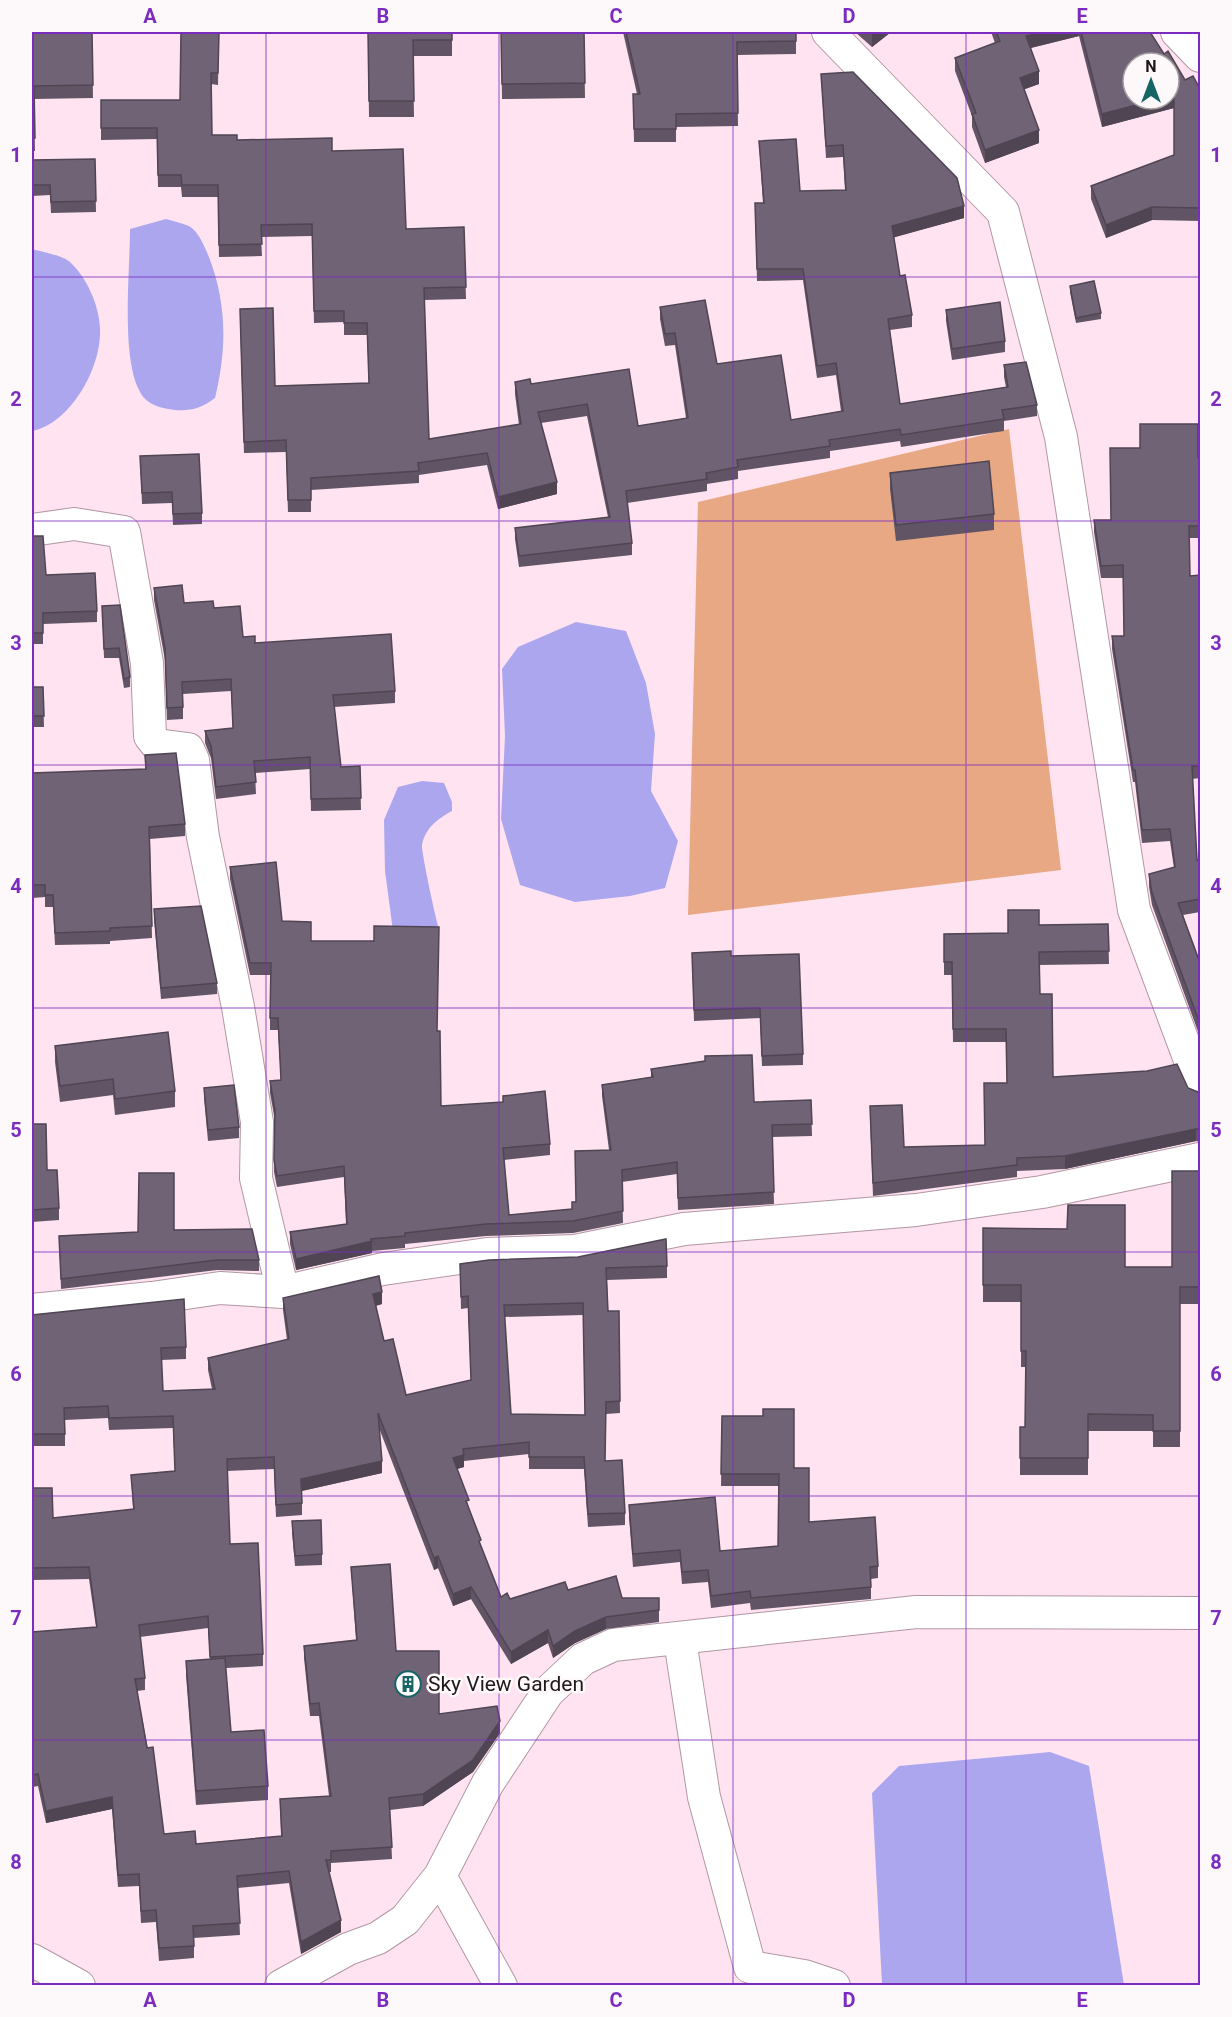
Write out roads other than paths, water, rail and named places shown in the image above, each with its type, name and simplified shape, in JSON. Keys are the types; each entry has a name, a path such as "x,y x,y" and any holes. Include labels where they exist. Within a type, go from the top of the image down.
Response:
{"street":[{"path":"828,32 1003,212 1061,437 1134,910 1200,1087"},
{"path":"1177,32 1200,56"},
{"path":"32,530 74,524 124,532 147,663 150,736 157,745 188,748 193,760 203,837 238,1007 257,1122 256,1178 283,1293"},
{"path":"32,1310 152,1298 220,1288 283,1293 383,1269 487,1254 574,1251 684,1229 916,1210 1042,1192 1200,1159"},
{"path":"281,1986 348,1949 378,1938 405,1920 440,1876 488,1783 548,1692 583,1659 614,1645 680,1640 736,1631 916,1612 1200,1612"},
{"path":"680,1640 704,1797 750,1967 804,1976 834,1986"},
{"path":"440,1876 501,1986"},
{"path":"32,1960 80,1986"}],"place":[{"name":"Sky View Garden","path":"408,1684"}]}
